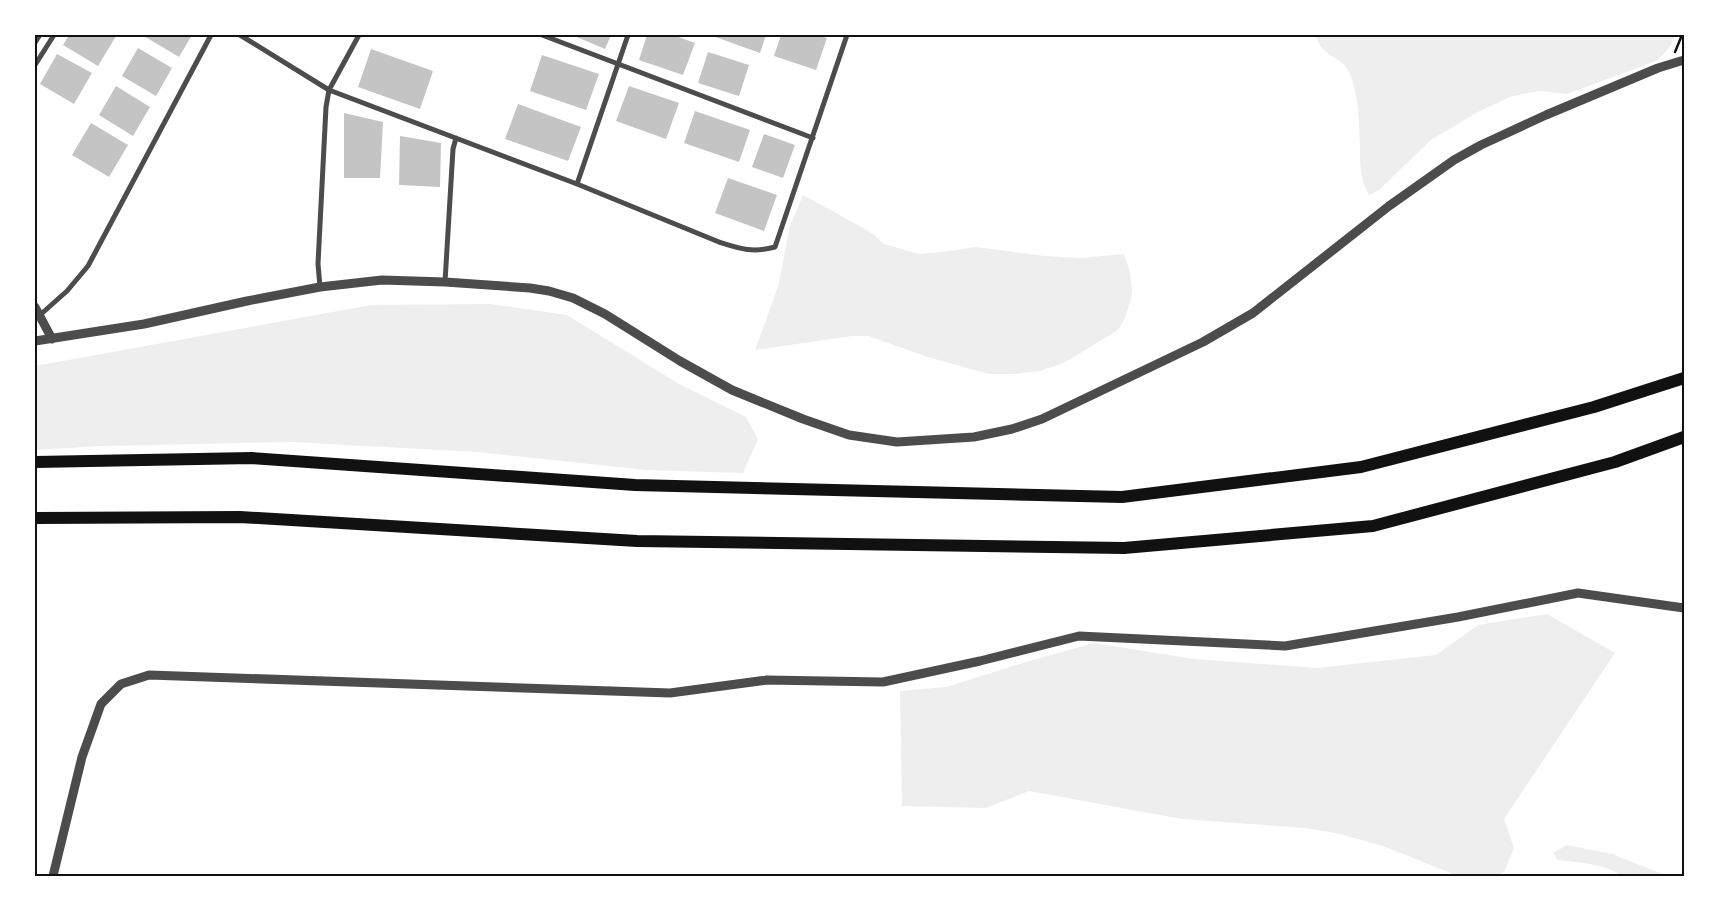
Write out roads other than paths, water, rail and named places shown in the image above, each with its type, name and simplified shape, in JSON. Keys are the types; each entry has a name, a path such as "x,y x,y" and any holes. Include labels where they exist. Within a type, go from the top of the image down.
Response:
{"highway":[{"path":"35,462 252,458 634,485 1122,497 1362,467 1594,407 1684,378"},
{"path":"35,518 240,518 637,541 1124,548 1373,526 1615,462 1684,437"}],"street":[{"path":"35,43 40,35"},
{"path":"35,65 54,35"},
{"path":"40,315 67,291 88,266 211,35"},
{"path":"240,35 329,90 577,184 719,242 742,249 758,251 775,247 847,35"},
{"path":"320,287 318,264 326,107 329,90 359,35"},
{"path":"542,35 813,138"},
{"path":"577,184 628,35"},
{"path":"35,341 144,324 320,287 382,280 530,288 573,298 605,314 680,361 732,390 803,419 849,435 896,442 948,440 983,436 1042,419 1210,338 1253,313 1389,206 1454,160 1481,145 1546,115 1669,64 1684,60"},
{"path":"445,282 453,149 456,138"},
{"path":"35,306 52,339"},
{"path":"53,876 82,757 101,704 121,684 149,675 670,693 767,680 883,682 980,662 1079,636 1285,646 1458,617 1578,593 1684,608"}]}
